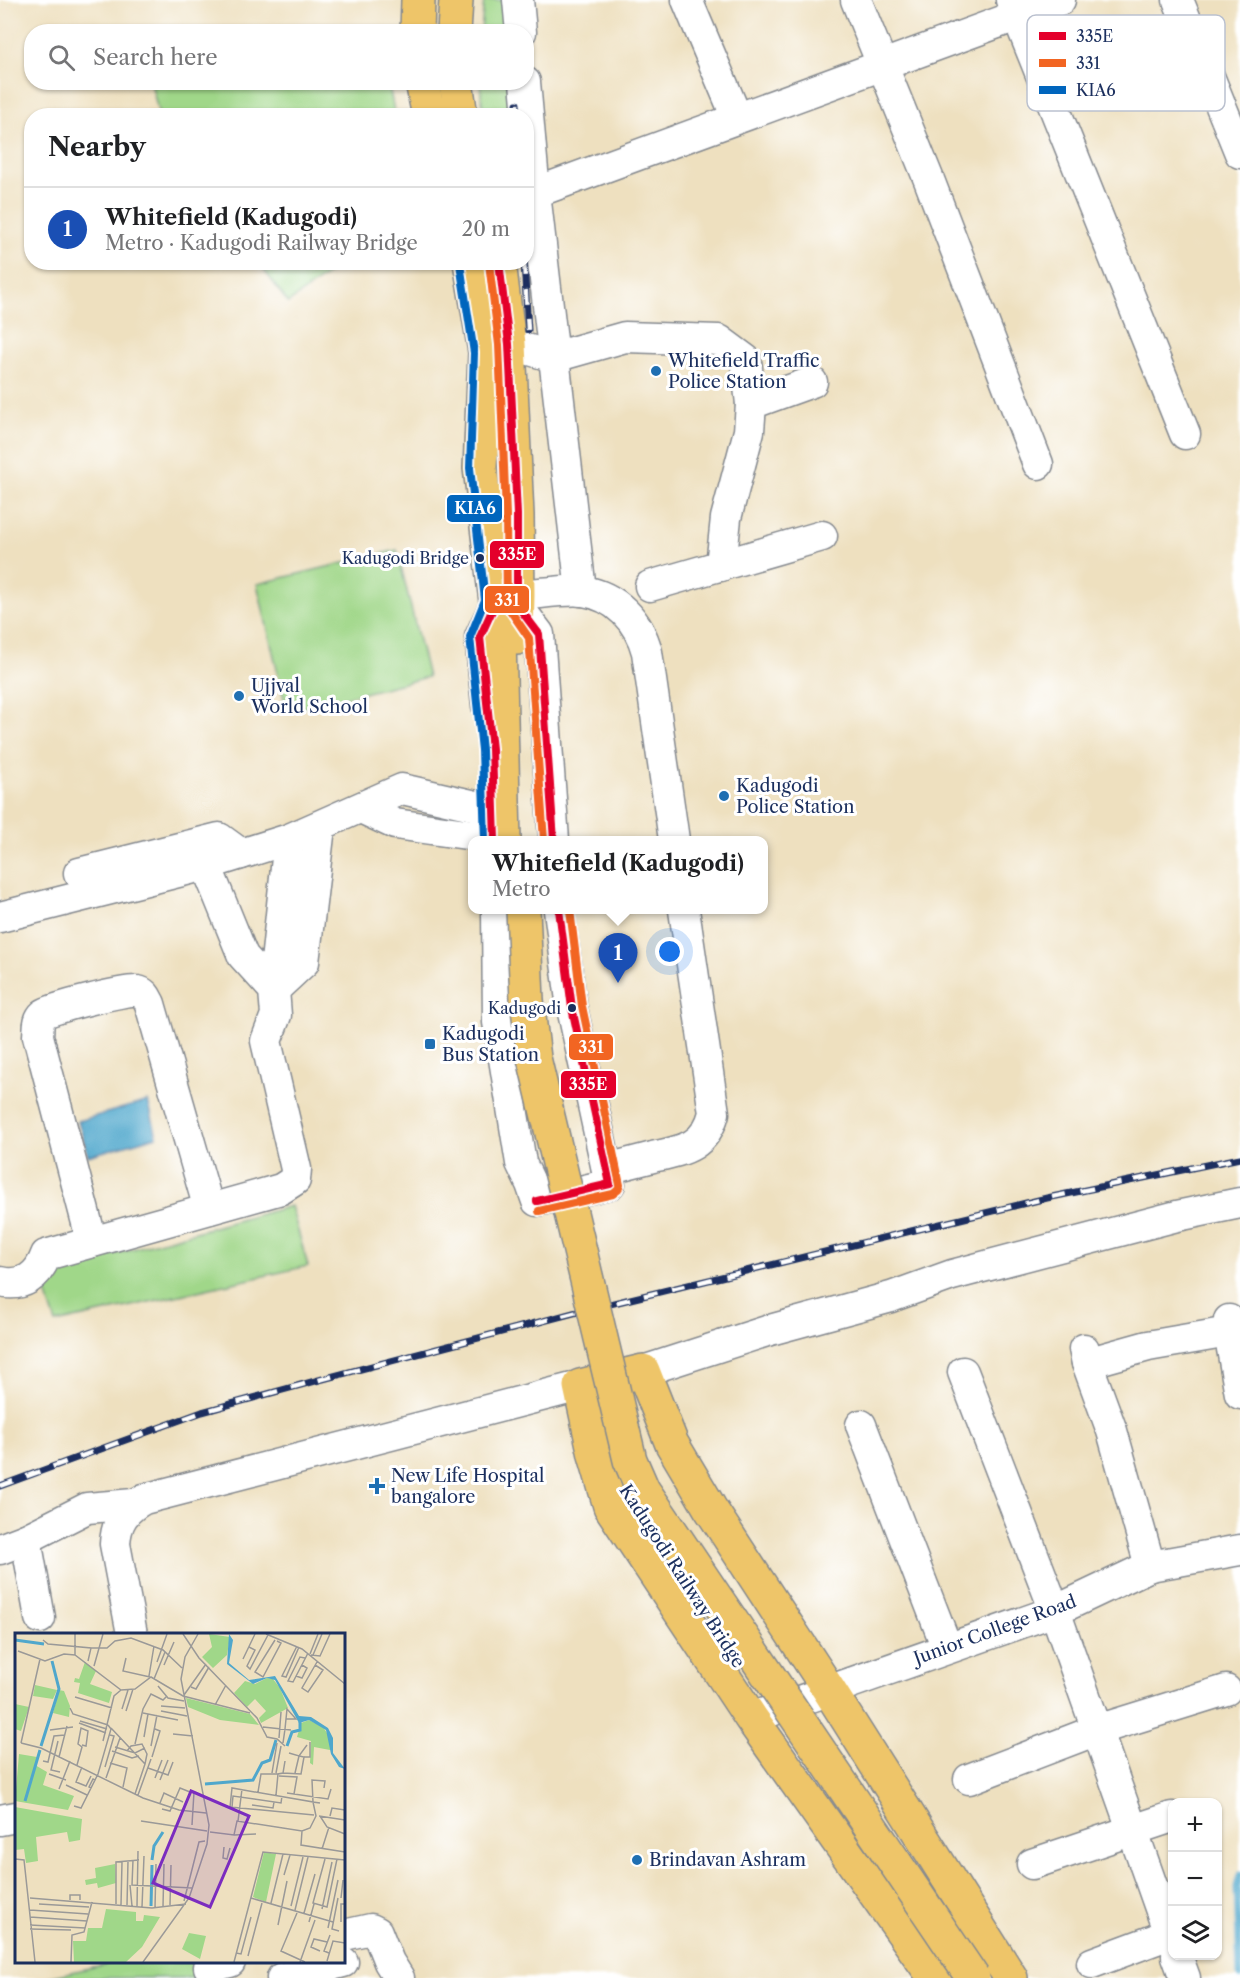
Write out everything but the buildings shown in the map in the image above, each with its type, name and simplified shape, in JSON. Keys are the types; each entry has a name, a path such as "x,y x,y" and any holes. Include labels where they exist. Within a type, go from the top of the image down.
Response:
{"main road":[{"path":"417,24 418,0"},
{"path":"454,24 456,0"},
{"path":"424,90 427,108"},
{"path":"457,90 460,108"},
{"path":"471,270 485,352 480,468 489,550 509,615"},
{"path":"500,270 509,344 517,515 509,615 502,834"},
{"name":"Kadugodi Railway Bridge","path":"504,914 510,1006 531,1141 604,1441 615,1471 635,1509 951,1978"},
{"path":"523,914 527,1000 534,1058 623,1433 634,1470 656,1510 973,1978"},
{"path":"935,1978 751,1718 610,1506 595,1455 580,1386 643,1371 672,1444 710,1508 829,1690 1011,1978"}],"street":[{"path":"518,0 520,24"},
{"path":"687,0 737,118"},
{"path":"856,0 1038,464"},
{"path":"534,194 882,65 1014,8 1060,0"},
{"path":"1178,0 1184,15"},
{"path":"1014,8 1027,40"},
{"path":"525,90 526,108"},
{"path":"1055,111 1185,434"},
{"path":"1223,111 1240,153"},
{"path":"534,216 554,357 581,591"},
{"path":"509,344 554,357 625,338 719,340 746,360 751,404 749,431 726,518 721,566"},
{"path":"751,404 812,382"},
{"path":"650,586 822,536"},
{"path":"509,615 581,591 610,600 631,618 644,639 673,836"},
{"path":"509,615 539,634 554,836"},
{"path":"0,916 206,865 289,839 362,808 395,824 502,834"},
{"path":"275,976 304,962 320,827"},
{"path":"79,873 219,838 241,854"},
{"path":"0,1282 10,1284 29,1280 37,1273 46,1255 281,1189 294,1180 296,1168 266,1041 276,1015 275,976 289,839"},
{"path":"206,865 243,956 275,976"},
{"path":"497,914 498,1022 521,1163 537,1201 610,1184 572,1008 560,914"},
{"path":"607,1169 681,1151 702,1138 712,1122 714,1113 685,914"},
{"path":"92,1242 38,1036 39,1021 44,1014 55,1009 136,990 145,995 150,1004 209,1209"},
{"path":"643,1371 770,1330 891,1297 952,1275 1177,1216 1240,1203"},
{"path":"1150,1566 1112,1431 1086,1356 1148,1346 1229,1326 1240,1395"},
{"path":"963,1372 1055,1611 1168,1930"},
{"path":"40,1618 13,1544 87,1508 134,1504 144,1499 580,1386"},
{"path":"861,1425 947,1647"},
{"path":"132,1633 115,1544 115,1532 120,1521 134,1504"},
{"name":"Junior College Road","path":"751,1718 947,1647 1055,1611 1150,1566 1240,1550"},
{"path":"969,1779 1097,1730 1226,1690"},
{"path":"0,1820 15,1817"},
{"path":"1032,1864 1168,1819"},
{"path":"345,1935 375,1930 399,1978"},
{"path":"1092,1963 1168,1945"},
{"path":"345,1960 385,1950"},
{"path":"1179,1960 1185,1978"},
{"path":"282,1978 336,1963"}],"green space":[{"path":"484,0 512,0 514,24 482,24"},
{"path":"153,90 390,90 394,108 157,108"},
{"path":"481,90 519,90 521,108 482,108"},
{"path":"264,270 333,270 288,303"},
{"path":"397,550 428,677 287,712 257,584"},
{"path":"291,1206 308,1266 56,1323 45,1289 55,1270"},
{"path":"111,1963 191,1963 195,1978 46,1978"}],"water":[{"path":"148,1101 157,1136 88,1156 78,1121"}],"waterway":[{"path":"1240,1875 1237,1887 1240,1976"}],"railway":[{"path":"517,104 517,108"},
{"path":"524,270 528,330"},
{"path":"0,1486 202,1412 319,1380 581,1311 1047,1198 1240,1158"}],"transit line":[{"name":"KIA6","path":"461,270 474,353 470,468 485,600 470,637 482,750 485,836"},
{"name":"331","path":"490,270 499,345 507,606 529,638 544,836"},
{"name":"335E","path":"500,270 509,344 517,515 517,605 539,634 554,836"},
{"name":"335E","path":"495,836 492,749 480,637 496,602"},
{"name":"335E","path":"537,1201 610,1184 572,1008 560,914"},
{"name":"331","path":"539,1211 613,1194 620,1185 582,1006 570,914"}],"place":[{"name":"Whitefield Traffic Police Station","path":"656,371"},
{"name":"Kadugodi Bridge","path":"480,558"},
{"name":"Ujjval World School","path":"239,696"},
{"name":"Kadugodi Police Station","path":"724,796"},
{"name":"Whitefield (Kadugodi)","path":"618,983"},
{"name":"Kadugodi","path":"572,1008"},
{"name":"Kadugodi Bus Station","path":"430,1044"},
{"name":"New Life Hospital bangalore","path":"377,1486"},
{"name":"Brindavan Ashram","path":"637,1860"}]}
